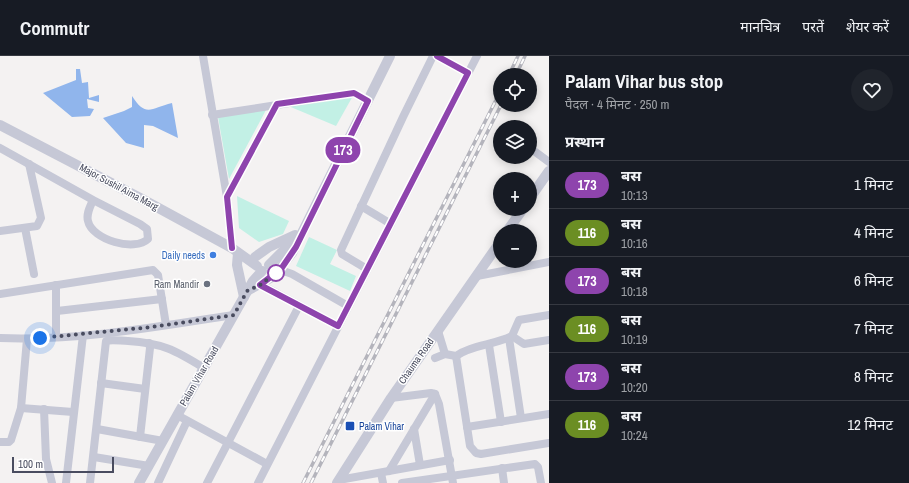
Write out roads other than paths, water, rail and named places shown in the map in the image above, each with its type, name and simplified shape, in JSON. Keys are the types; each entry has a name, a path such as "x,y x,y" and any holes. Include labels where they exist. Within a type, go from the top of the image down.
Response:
{"street":[{"path":"203,56 236,251 237,265 246,294"},
{"path":"257,283 281,269 296,247 302,231 390,56"},
{"path":"367,269 341,252 361,206 433,56"},
{"path":"437,56 468,73"},
{"path":"258,483 477,56"},
{"path":"212,115 354,93 368,101"},
{"path":"227,197 277,104"},
{"name":"Major Sushil Aima Marg","path":"0,125 142,199 236,251 241,251 262,264"},
{"path":"0,148 92,200 145,226 148,233 148,239 144,243 137,245 124,244 106,239 94,232 88,224 87,216 92,200"},
{"path":"537,153 549,162"},
{"path":"0,231 37,226 41,218 29,164"},
{"path":"537,188 549,171"},
{"path":"361,206 391,224"},
{"path":"25,228 34,274"},
{"path":"262,264 269,248 302,231"},
{"path":"262,264 302,231"},
{"name":"Chauma Road","path":"338,481 391,398 493,252"},
{"path":"476,276 549,262"},
{"path":"262,264 281,269 348,306"},
{"name":"Palam Vihar Road","path":"140,483 246,294 257,283 262,264"},
{"path":"0,294 153,270 158,274 166,325"},
{"path":"257,283 338,326"},
{"path":"56,285 56,337"},
{"path":"57,311 162,299"},
{"path":"207,483 299,306"},
{"path":"0,338 27,339 82,335 234,315"},
{"path":"521,418 510,337 519,320 549,315"},
{"path":"438,332 445,354"},
{"path":"66,483 82,335"},
{"path":"435,358 445,354 456,356 463,351 489,345 510,337 524,344 549,340"},
{"path":"0,442 9,442 11,440 21,408 27,339"},
{"path":"90,483 106,341 149,343 168,347 204,368"},
{"path":"140,436 149,343"},
{"path":"489,345 501,422"},
{"path":"456,356 470,446 476,453 481,454 549,443"},
{"path":"101,383 145,389"},
{"path":"391,398 431,393 435,394"},
{"path":"383,483 385,472 435,394"},
{"path":"435,394 439,404 453,479"},
{"path":"21,408 73,412"},
{"path":"44,409 46,459 52,483"},
{"path":"467,427 549,414"},
{"path":"177,415 268,464"},
{"path":"158,483 187,421"},
{"path":"414,428 420,465"},
{"path":"97,429 163,441"},
{"path":"94,457 149,466"},
{"path":"338,481 450,460"},
{"path":"402,483 453,479 502,468 535,464 538,467 541,483"},
{"path":"502,468 504,483"}],"water":[{"path":"76,69 80,69 82,83 88,82 89,98 99,95 99,102 87,99 88,108 94,109 90,116 72,117 43,93 76,80"},
{"path":"132,96 141,107 149,110 172,103 178,138 153,126 144,125 144,148 126,143 103,118 132,107"}],"railway":[{"path":"512,68 518,56"},
{"path":"519,68 525,56"},
{"path":"303,483 493,106"},
{"path":"311,483 497,112"}],"place":[{"name":"Daily needs","path":"213,255"},
{"name":"Ram Mandir","path":"207,284"},
{"name":"Palam Vihar","path":"350,426"}]}
